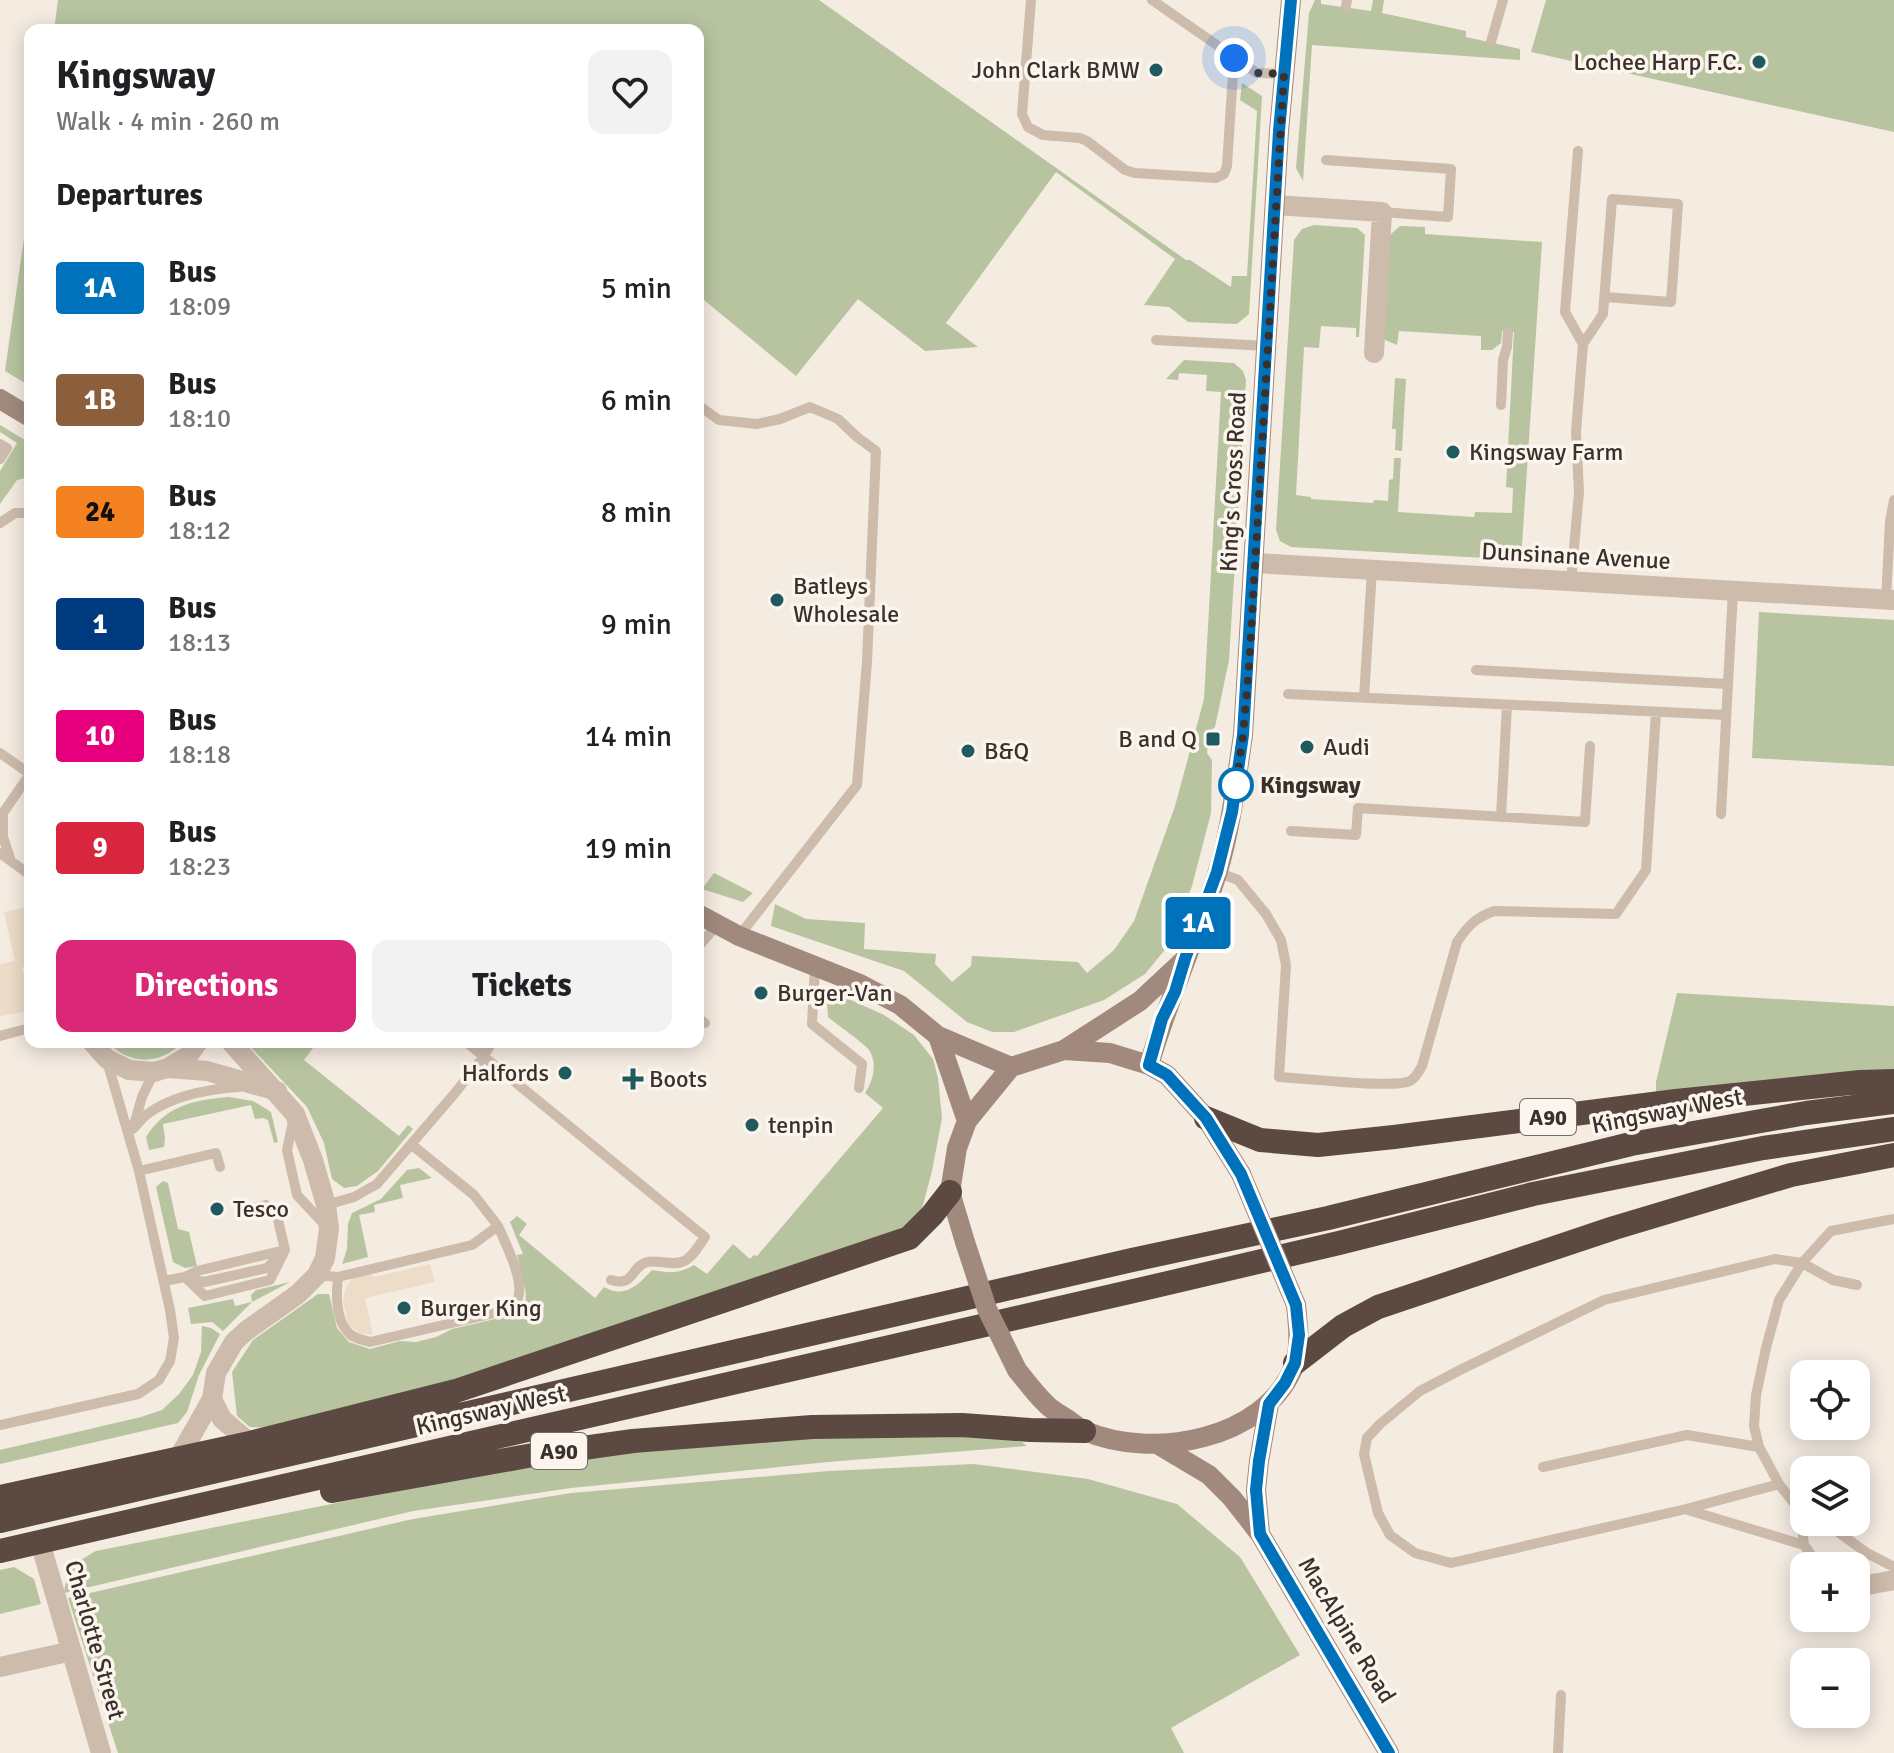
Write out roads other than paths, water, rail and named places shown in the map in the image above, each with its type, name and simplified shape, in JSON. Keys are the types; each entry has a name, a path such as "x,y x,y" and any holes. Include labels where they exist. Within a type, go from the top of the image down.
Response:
{"highway":[{"name":"A90","path":"1206,1118 1260,1140 1318,1145 1676,1101 1894,1081"},
{"name":"Kingsway West","path":"0,1521 1132,1260 1328,1218 1631,1144 1806,1113 1894,1102"},
{"name":"Kingsway West","path":"0,1551 1138,1290 1533,1194 1763,1148 1894,1129"},
{"path":"1295,1363 1343,1326 1378,1307 1614,1228 1791,1175 1894,1155"},
{"path":"0,1497 250,1443 456,1391 909,1238 950,1192"},
{"name":"A90","path":"40,1542 533,1455 633,1441 812,1427 962,1425 1084,1431"}],"street":[{"path":"1281,0 1291,0"},
{"name":"King's Cross Road","path":"1149,1065 1162,1019 1175,992 1217,872 1232,812 1243,735 1275,205 1291,0"},
{"path":"1275,205 1382,212 1374,353"},
{"path":"0,399 24,413"},
{"name":"Dunsinane Avenue","path":"1255,563 1890,600"},
{"path":"704,917 739,936 860,984 900,1005 938,1036 1011,1067"},
{"path":"1064,1050 1110,1053 1149,1065 1167,1075 1206,1118 1241,1174 1296,1305 1299,1335 1295,1363 1285,1383 1269,1404 1231,1428 1193,1440 1157,1444 1123,1441 1084,1431 1046,1405 1017,1370 987,1309 950,1192 957,1148 967,1121 1011,1067 1064,1050 1140,1001 1185,959"},
{"path":"938,1036 967,1121"},
{"path":"97,1048 107,1059 129,1070 207,1071 267,1088"},
{"path":"161,1070 188,1056 194,1048"},
{"path":"178,1459 212,1399 216,1373 234,1342 298,1294 317,1275 325,1258 329,1229 326,1205 295,1114 267,1088 236,1048"},
{"path":"212,1399 222,1419 250,1443"},
{"name":"MacAlpine Road","path":"1260,1534 1256,1490 1269,1404"},
{"name":"MacAlpine Road","path":"1157,1444 1209,1475 1260,1534 1382,1750"},
{"name":"Charlotte Street","path":"40,1542 101,1753"},
{"path":"1870,1584 1894,1580"},
{"path":"0,1667 72,1651"}],"lane":[{"path":"1031,0 1022,114 1028,127 1043,135 1087,141 1125,170 1135,173 1216,178 1224,174 1234,58"},
{"path":"1152,0 1257,73 1284,74"},
{"path":"1491,42 1503,0"},
{"path":"1578,151 1565,312 1583,344"},
{"path":"1326,160 1451,169 1448,217 1382,212"},
{"path":"1571,582 1579,492 1576,432 1583,344 1603,314 1612,199 1678,204 1671,302 1605,297"},
{"path":"1501,405 1508,332"},
{"path":"1156,340 1267,346"},
{"path":"704,409 719,420 757,424 810,407 838,419 876,451 867,662 857,785 739,936"},
{"path":"0,444 7,448 0,459"},
{"path":"1890,600 1894,500"},
{"path":"0,523 15,513 24,513"},
{"path":"1364,697 1372,570"},
{"path":"1721,814 1733,591"},
{"path":"1476,670 1728,684"},
{"path":"1288,694 1726,715"},
{"path":"1501,817 1507,705"},
{"path":"1217,872 1238,880 1266,914 1281,940 1286,965 1279,1077 1359,1083 1395,1084 1409,1081 1422,1066 1457,942 1467,927 1479,917 1494,911 1616,914 1646,870 1656,712"},
{"path":"1291,831 1356,835 1358,808 1585,822 1590,746"},
{"path":"0,753 24,770"},
{"path":"11,861 3,837 2,814 24,783"},
{"path":"0,853 24,871"},
{"path":"0,870 11,861"},
{"path":"704,940 717,925"},
{"path":"815,966 812,1024 862,1064 859,1088"},
{"path":"0,1036 24,1030"},
{"path":"474,1048 705,1237 683,1262 651,1261 642,1264 629,1280 620,1283 611,1280"},
{"path":"326,1205 354,1197 377,1184 489,1048"},
{"path":"0,1425 138,1394 159,1380 170,1361 174,1338 164,1281 132,1135 107,1059"},
{"path":"132,1135 142,1097 161,1070"},
{"path":"132,1135 146,1115 168,1103 212,1089 267,1088"},
{"path":"295,1114 287,1150 297,1195 329,1229"},
{"path":"338,1277 336,1295 342,1325 353,1337 370,1342 508,1310 516,1303 520,1292 511,1254 498,1226 474,1195 412,1145"},
{"path":"139,1171 216,1153 220,1167"},
{"path":"185,1277 205,1296 270,1280 285,1250 276,1211 266,1205 240,1211"},
{"path":"1790,1497 1759,1447 1754,1426 1756,1395 1779,1300 1802,1263 1831,1231 1894,1219"},
{"path":"317,1275 338,1277 472,1245 498,1226"},
{"path":"164,1281 285,1250"},
{"path":"1779,1484 1686,1509 1451,1563 1415,1553 1390,1535 1378,1513 1364,1454 1367,1438 1420,1391 1604,1300 1775,1259 1802,1263 1833,1280 1857,1285"},
{"path":"1543,1467 1687,1435 1759,1447"},
{"path":"1686,1509 1804,1545"},
{"path":"1803,1536 1804,1545 1809,1552"},
{"path":"1843,1536 1894,1567"},
{"path":"1558,1753 1561,1695"}],"place":[{"name":"Lochee Harp F.C.","path":"1759,62"},
{"name":"John Clark BMW","path":"1156,70"},
{"name":"Kingsway Farm","path":"1453,452"},
{"name":"Batleys Wholesale","path":"777,600"},
{"name":"B and Q","path":"1213,739"},
{"name":"Audi","path":"1307,747"},
{"name":"B&Q","path":"968,751"},
{"name":"Kingsway","path":"1236,785"},
{"name":"Burger-Van","path":"761,993"},
{"name":"Halfords","path":"565,1073"},
{"name":"Boots","path":"633,1079"},
{"name":"tenpin","path":"752,1125"},
{"name":"Tesco","path":"217,1209"},
{"name":"Burger King","path":"404,1308"}]}
